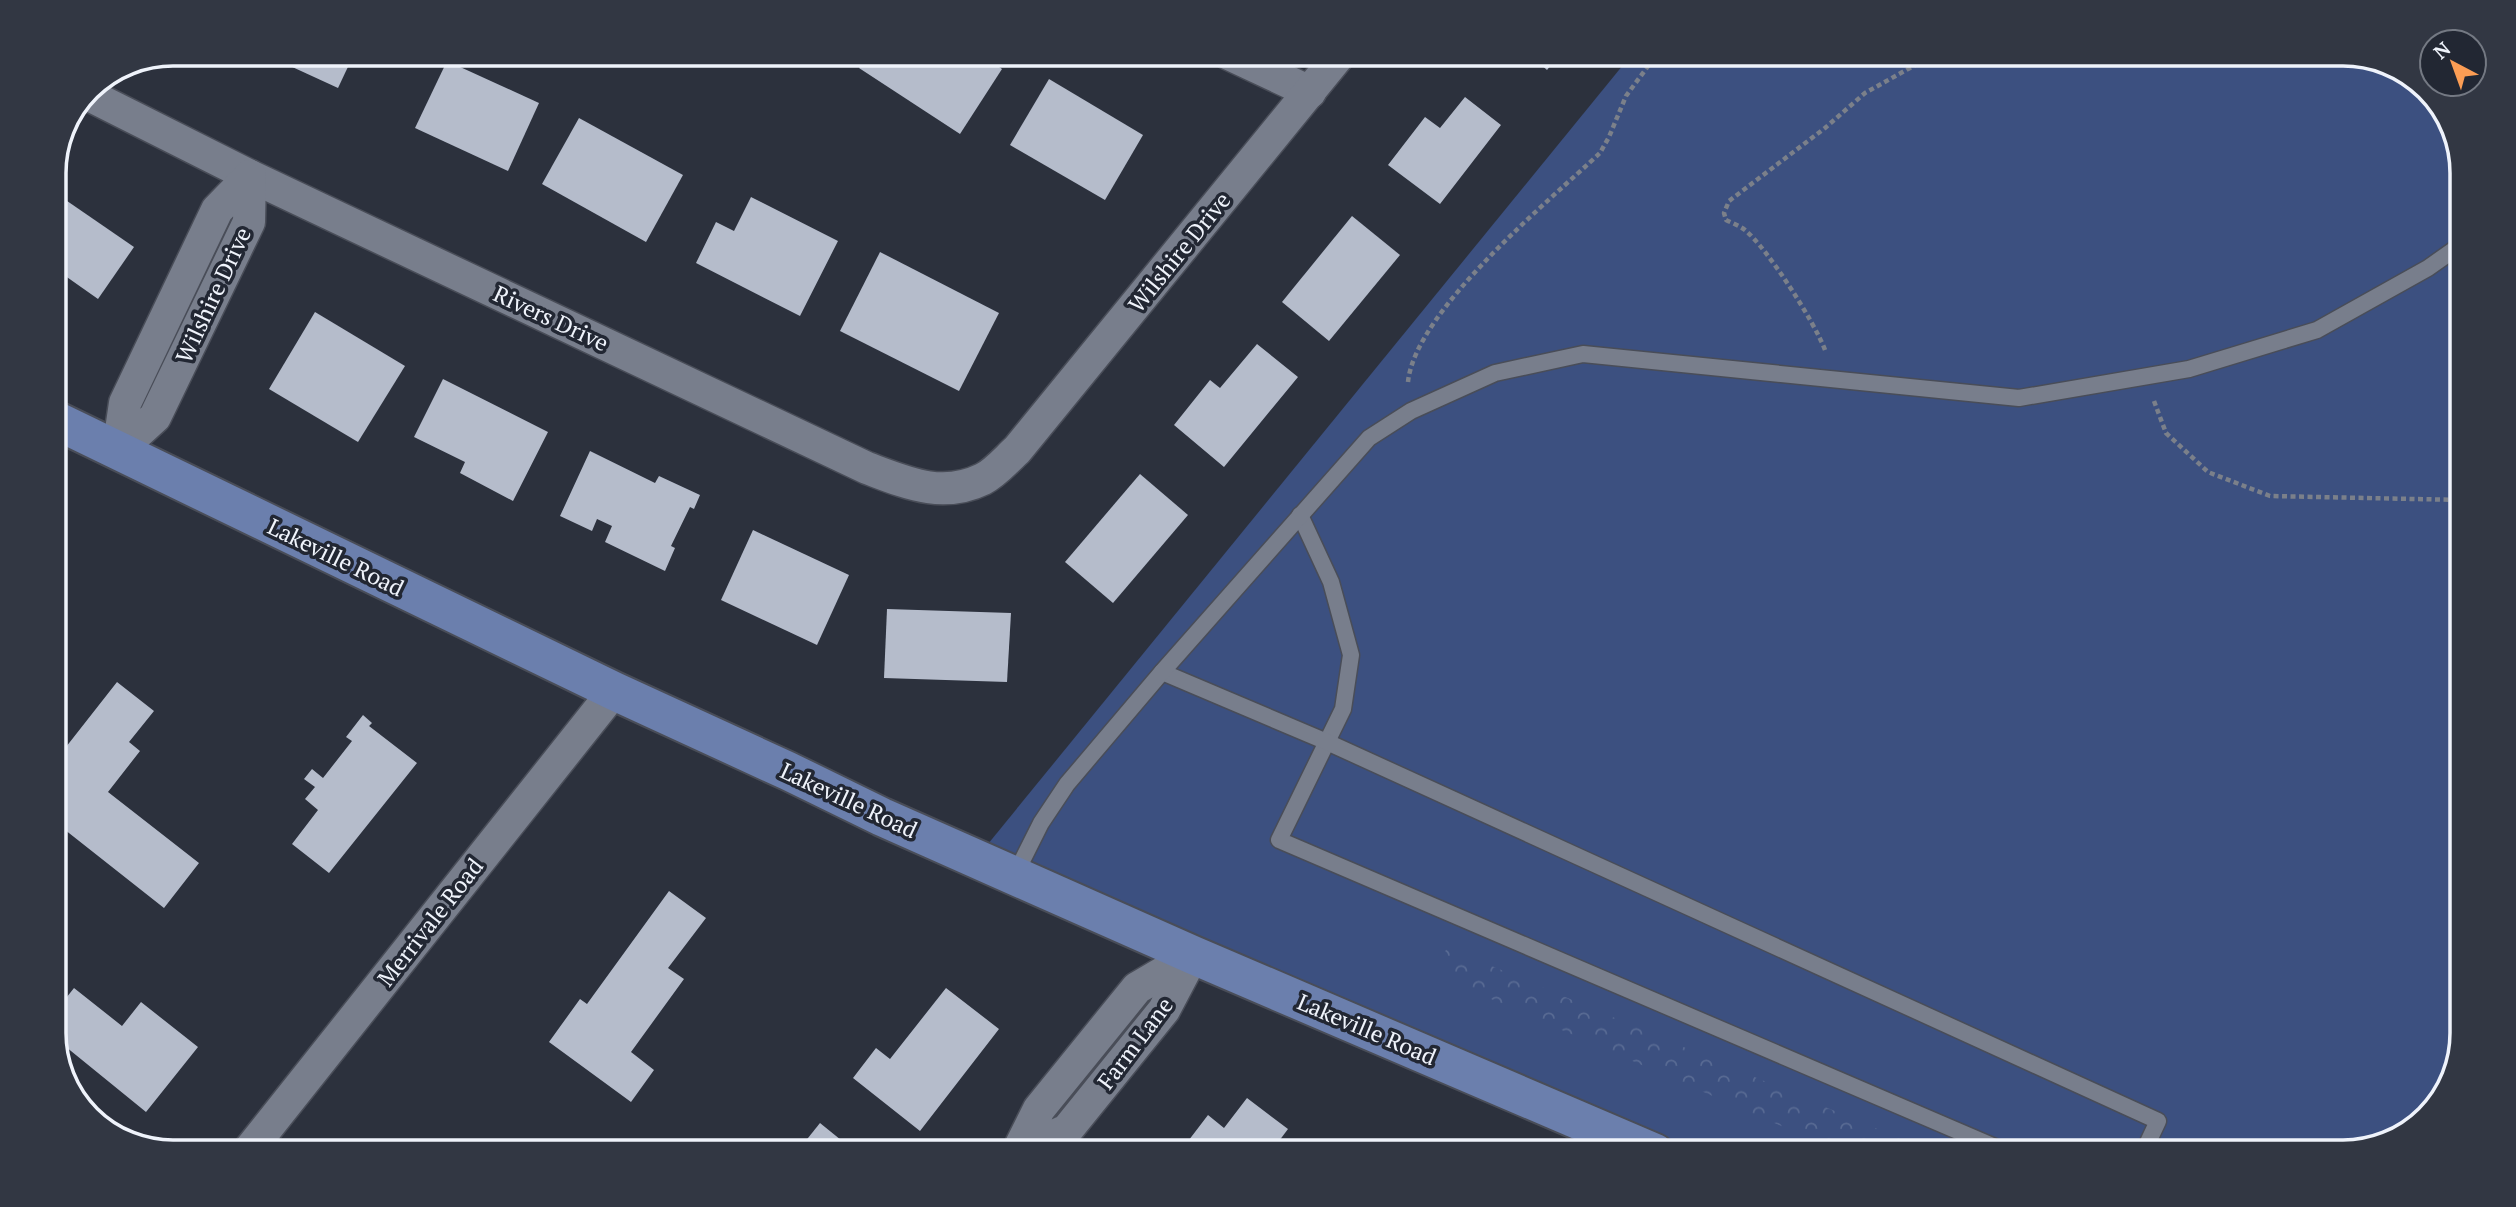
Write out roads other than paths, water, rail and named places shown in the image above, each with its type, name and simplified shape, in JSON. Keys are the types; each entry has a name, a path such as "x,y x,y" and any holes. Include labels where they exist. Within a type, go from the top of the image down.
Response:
{"main road":[{"name":"Lakeville Road","path":"67,426 614,691 882,817 1193,955 1625,1140"}],"street":[{"path":"1257,67 1310,92"},
{"name":"Wilshire Drive","path":"1017,450 1330,67"},
{"name":"Rivers Drive","path":"97,99 250,176 867,468 908,484 949,490 985,478 1017,450"},
{"name":"Wilshire Drive","path":"118,451 125,403 188,270 217,210 250,176"},
{"name":"Merrivale Road","path":"257,1140 614,691"},
{"name":"Farm Lane","path":"1024,1140 1039,1109 1137,988 1193,955"},
{"name":"Farm Lane","path":"1045,1140 1067,1130 1164,1010 1193,955"}],"lane":[{"path":"1015,875 1054,803 1162,672 1369,438 1411,411 1495,373 1583,354 2019,398 2189,369 2317,330 2428,268 2449,253"},
{"path":"1300,515 1331,582 1351,655 1343,709 1279,839 1979,1140"},
{"path":"1162,672 1327,742 2158,1121 2149,1140"}]}
